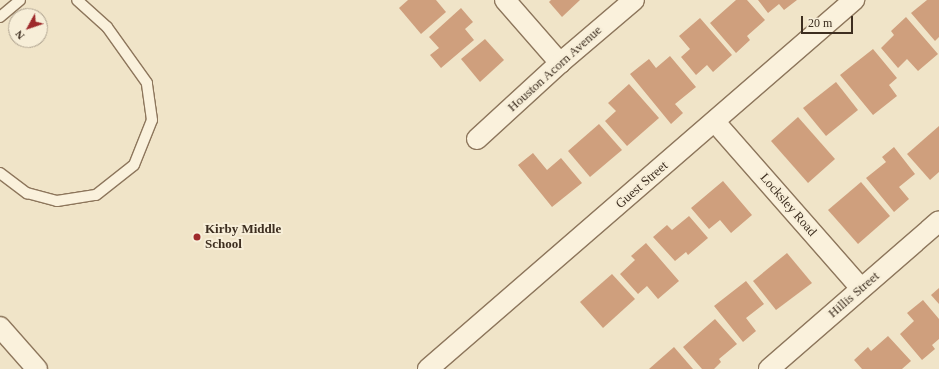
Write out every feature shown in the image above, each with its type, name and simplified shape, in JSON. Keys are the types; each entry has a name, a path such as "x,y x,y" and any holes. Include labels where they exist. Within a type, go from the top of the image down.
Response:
{"street":[{"path":"505,0 560,63"},
{"name":"Houston Acorn Avenue","path":"477,139 560,63 634,0"},
{"name":"Guest Street","path":"428,369 715,122 854,0"},
{"name":"Locksley Road","path":"715,122 861,288"},
{"name":"Hillis Street","path":"769,369 939,221"},
{"path":"0,327 37,369"}],"lane":[{"path":"0,17 20,0"},
{"path":"0,173 27,193 57,201 96,195 134,165 152,120 147,83 107,27 77,0"}],"building":[{"path":"408,0 436,0 446,12 421,34 399,8"},
{"path":"551,0 580,0 562,17 549,2"},
{"path":"736,0 747,0 765,20 747,36 750,40 736,53 710,23"},
{"path":"758,0 797,0 784,10 779,4 768,13"},
{"path":"927,0 939,0 939,37 935,41 911,13"},
{"path":"461,8 473,22 465,29 474,40 441,68 430,55 439,48 429,37"},
{"path":"906,17 938,54 918,71 907,59 898,68 881,48 894,35 891,31"},
{"path":"700,18 732,55 713,72 707,65 696,75 681,57 690,49 679,36"},
{"path":"485,39 504,60 480,82 461,59"},
{"path":"873,49 897,78 889,85 897,96 873,115 840,75"},
{"path":"670,56 696,87 675,104 683,113 671,124 630,74 649,59 656,68"},
{"path":"836,82 858,110 826,136 803,108"},
{"path":"629,84 659,118 627,146 605,121 616,111 608,103"},
{"path":"798,117 835,159 808,183 771,141"},
{"path":"599,124 622,150 590,177 568,151"},
{"path":"939,126 939,172 930,180 907,154"},
{"path":"894,147 915,174 899,187 909,199 894,212 866,178 886,162 882,157"},
{"path":"533,153 547,170 561,158 582,183 552,207 518,165"},
{"path":"723,181 752,215 731,233 720,220 709,229 691,208"},
{"path":"861,182 890,216 858,244 828,210"},
{"path":"689,216 708,238 688,255 686,252 675,261 653,237 667,225 672,230"},
{"path":"646,243 679,281 658,299 647,286 638,294 620,274 635,260 631,256"},
{"path":"787,253 812,283 776,310 753,281"},
{"path":"612,274 635,299 603,328 580,302"},
{"path":"746,281 764,304 746,318 756,331 743,342 714,306"},
{"path":"939,288 939,304 931,295"},
{"path":"923,300 939,319 939,339 932,345 935,349 922,360 900,334 914,321 907,313"},
{"path":"715,319 737,344 719,359 721,362 714,369 702,369 683,347"},
{"path":"888,336 911,361 902,369 862,369 854,360 868,347 871,351"},
{"path":"674,347 693,369 649,369"}],"place":[{"name":"Kirby Middle School","path":"197,237"}]}
